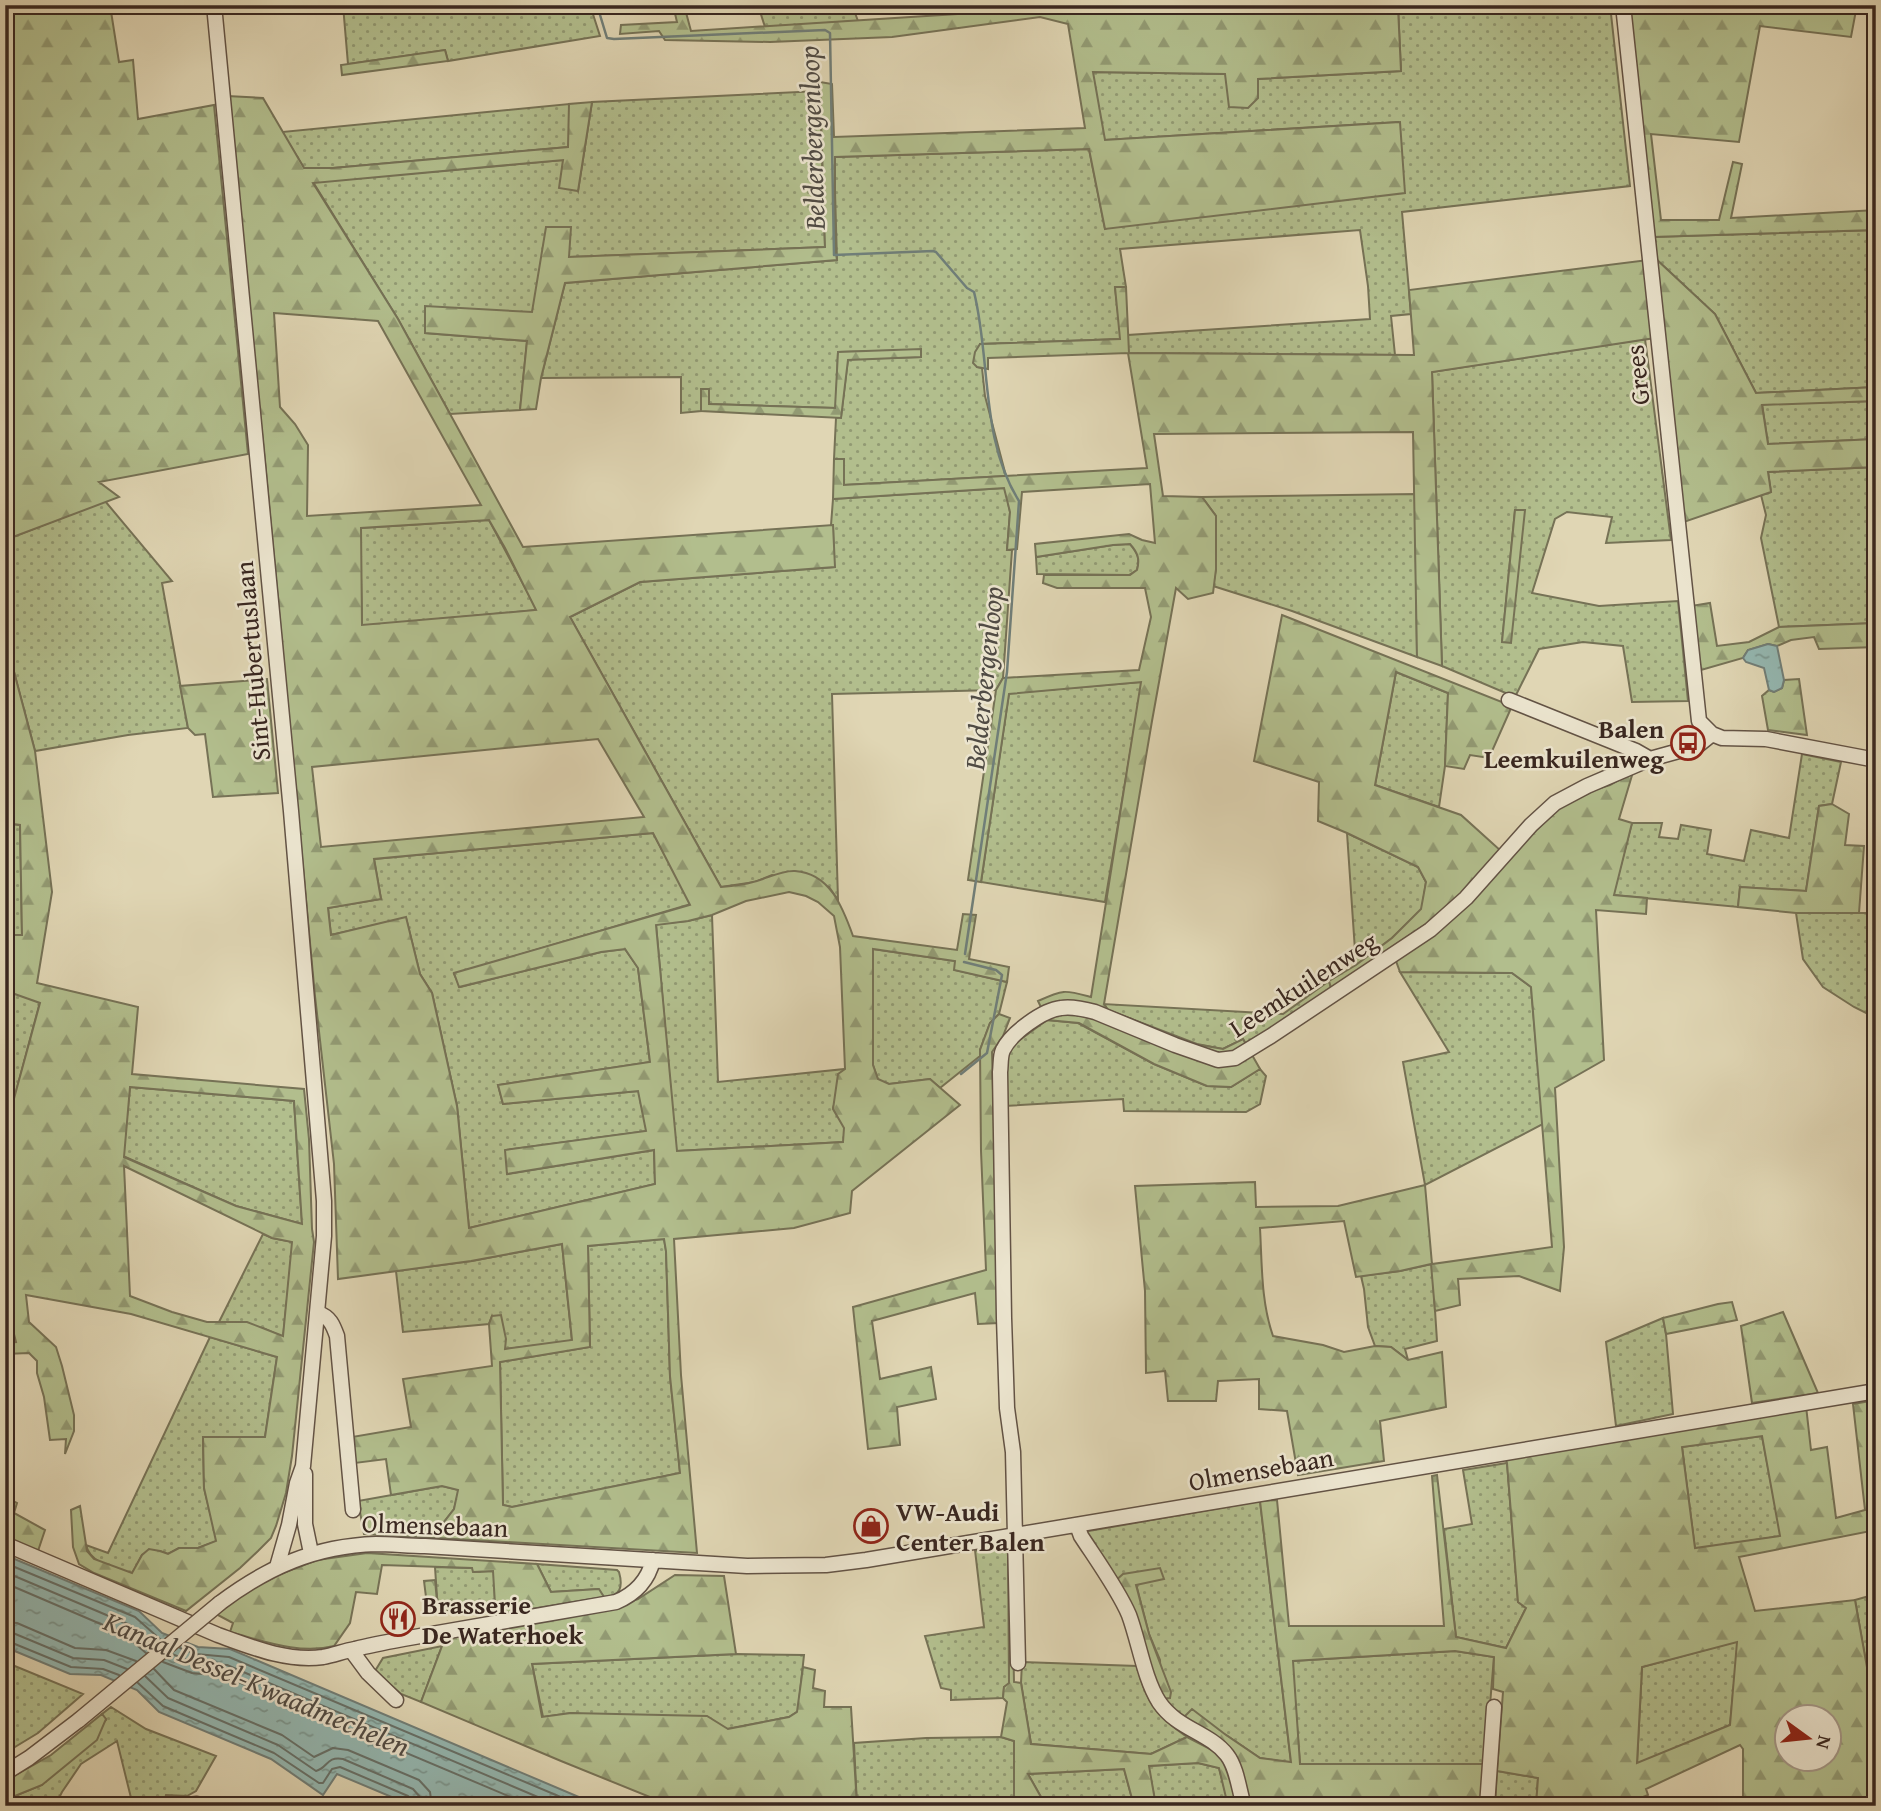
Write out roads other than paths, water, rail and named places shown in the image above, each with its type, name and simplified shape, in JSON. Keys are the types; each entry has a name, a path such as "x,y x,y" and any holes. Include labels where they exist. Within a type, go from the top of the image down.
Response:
{"street":[{"name":"Sint-Hubertuslaan","path":"214,5 290,797 321,1158 324,1236 303,1466 277,1567"},
{"name":"Grees","path":"1623,5 1697,716 1712,734"},
{"path":"1510,700 1636,751 1650,760"},
{"path":"1712,734 1722,738 1766,739 1876,760"},
{"name":"Leemkuilenweg","path":"1018,1663 1013,1464 1007,1408 1004,1318 1000,1072 1002,1052 1009,1041 1027,1024 1062,1007 1095,1012 1218,1060 1235,1058 1430,930 1466,898 1531,825 1555,803 1587,786 1650,760 1697,746 1712,734"},
{"path":"318,1313 326,1315 337,1336 353,1510"},
{"name":"Olmensebaan","path":"5,1773 79,1720 237,1590 277,1567 312,1553 336,1548 379,1544 747,1566 825,1565 1876,1391"},
{"name":"Sint-Hubertuslaan","path":"303,1466 306,1480 305,1524 312,1553"},
{"path":"1077,1525 1128,1614 1158,1700 1173,1718 1226,1754 1232,1763 1244,1806"},
{"path":"5,1544 218,1635 251,1647 305,1658 324,1657 403,1639 616,1602 641,1585 650,1573 653,1560"},
{"path":"351,1650 368,1673 396,1700"},
{"path":"1487,1806 1494,1707"},
{"path":"178,1806 197,1804"}],"water":[{"path":"1768,644 1777,646 1784,680 1782,688 1774,692 1769,690 1764,668 1746,662 1743,658 1748,650"},
{"name":"Kanaal Dessel-Kwaadmechelen","path":"5,1555 139,1611 162,1633 198,1647 230,1649 600,1806 413,1806 337,1774 323,1795 271,1759 159,1712 137,1690 101,1675 70,1674 5,1647"}],"waterway":[{"name":"Belderbergenloop","path":"597,5 607,38 614,39 825,30 830,33 834,255 933,251 967,288 974,292 992,426 998,452 1019,501 1007,672 965,954"},
{"name":"Belderbergenloop","path":"961,1074 987,1053 1002,975 996,970 964,962"}],"place":[{"name":"Balen Leemkuilenweg","path":"1688,743"},
{"name":"VW-Audi Center Balen","path":"871,1526"},
{"name":"Brasserie De Waterhoek","path":"398,1619"}]}
